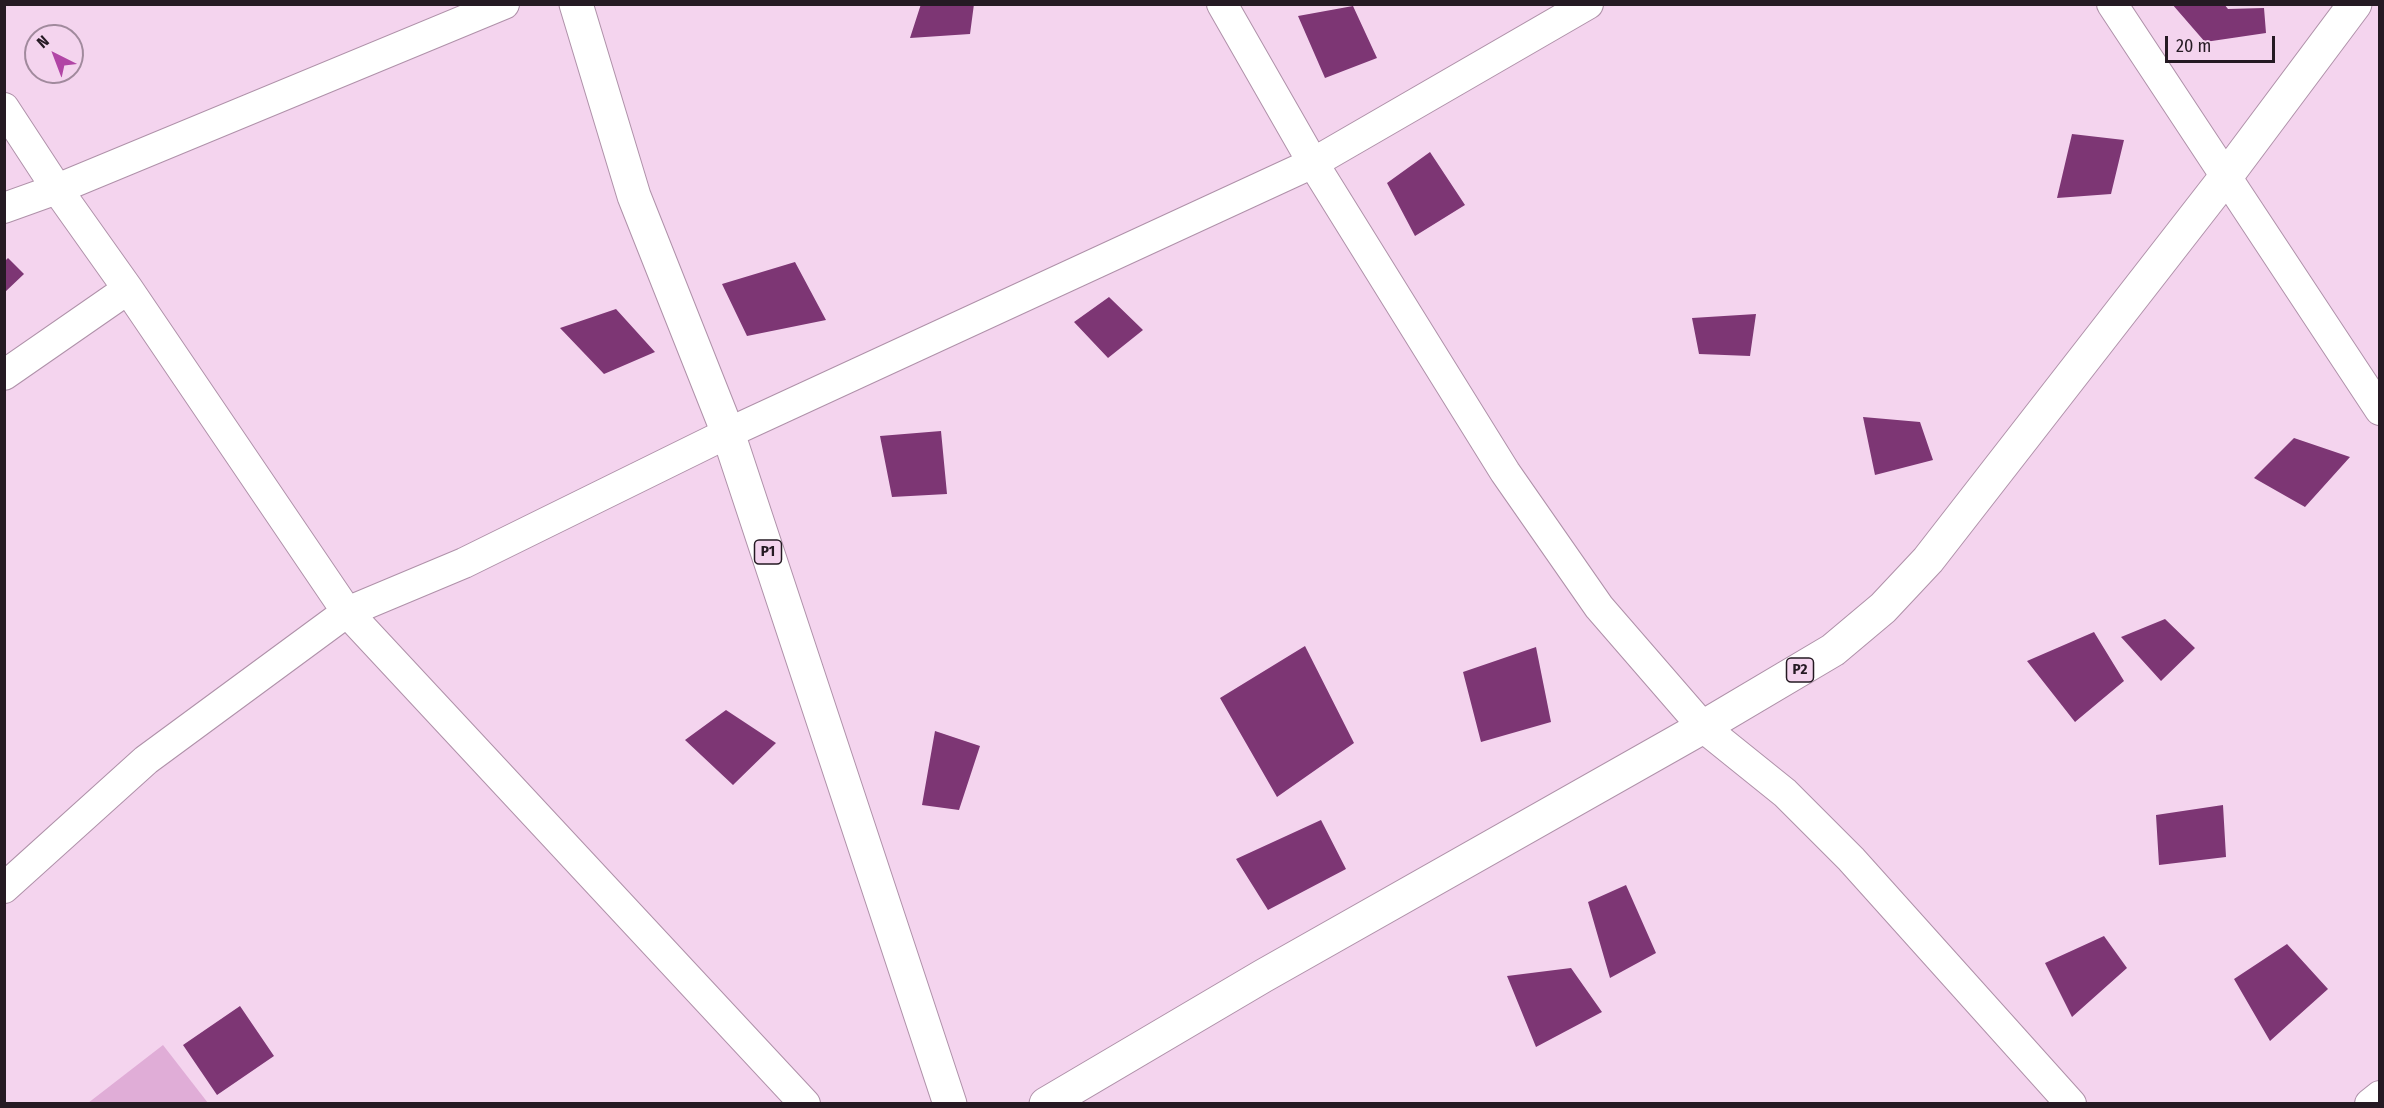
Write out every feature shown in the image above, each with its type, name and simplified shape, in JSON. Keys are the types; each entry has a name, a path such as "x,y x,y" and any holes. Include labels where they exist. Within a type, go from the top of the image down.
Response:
{"main road":[{"name":"P1","path":"576,4 634,196 728,433 950,1104"},
{"name":"P2","path":"1046,1104 1263,976 1703,727 1833,650 1883,608 1928,560 2225,178 2355,4"}],"street":[{"path":"4,208 57,189 504,4"},
{"path":"1222,4 1313,163 1505,472 1599,607 1703,727 1785,794 1851,859 2071,1104"},
{"path":"4,888 147,760 347,612 464,562 728,433 1313,163 1588,4"},
{"path":"2112,4 2379,410"},
{"path":"4,108 347,612 805,1104"},
{"path":"4,375 128,289"},
{"path":"2370,1104 2379,1096"}],"shaded area":[{"path":"163,1045 208,1103 88,1103"}],"building":[{"path":"921,4 974,4 970,34 910,38"},
{"path":"2172,4 2224,4 2228,9 2264,8 2266,33 2205,42"},
{"path":"1353,6 1377,58 1325,78 1298,16"},
{"path":"2072,134 2124,140 2111,194 2057,198"},
{"path":"1430,152 1465,205 1415,236 1387,183"},
{"path":"8,258 24,274 4,293 4,262"},
{"path":"795,262 826,320 747,336 722,284"},
{"path":"1109,297 1143,330 1108,358 1074,322"},
{"path":"616,309 655,352 604,374 560,328"},
{"path":"1756,314 1750,356 1699,354 1692,318"},
{"path":"1863,417 1920,422 1933,460 1875,475"},
{"path":"941,431 947,494 892,497 880,436"},
{"path":"2294,438 2350,457 2305,507 2254,478"},
{"path":"2165,619 2195,648 2161,681 2121,637"},
{"path":"2094,632 2124,681 2075,722 2027,661"},
{"path":"1305,646 1354,743 1277,797 1220,698"},
{"path":"1536,647 1551,722 1481,742 1463,672"},
{"path":"726,710 776,743 733,785 685,740"},
{"path":"935,731 980,746 959,810 922,805"},
{"path":"2223,805 2226,857 2159,865 2156,815"},
{"path":"1321,820 1346,869 1268,910 1236,859"},
{"path":"1626,885 1656,953 1610,978 1588,902"},
{"path":"2104,936 2127,968 2072,1017 2045,963"},
{"path":"2287,944 2328,989 2270,1041 2234,979"},
{"path":"1571,968 1602,1012 1536,1047 1507,976"},
{"path":"240,1006 274,1056 217,1095 183,1045"}]}
